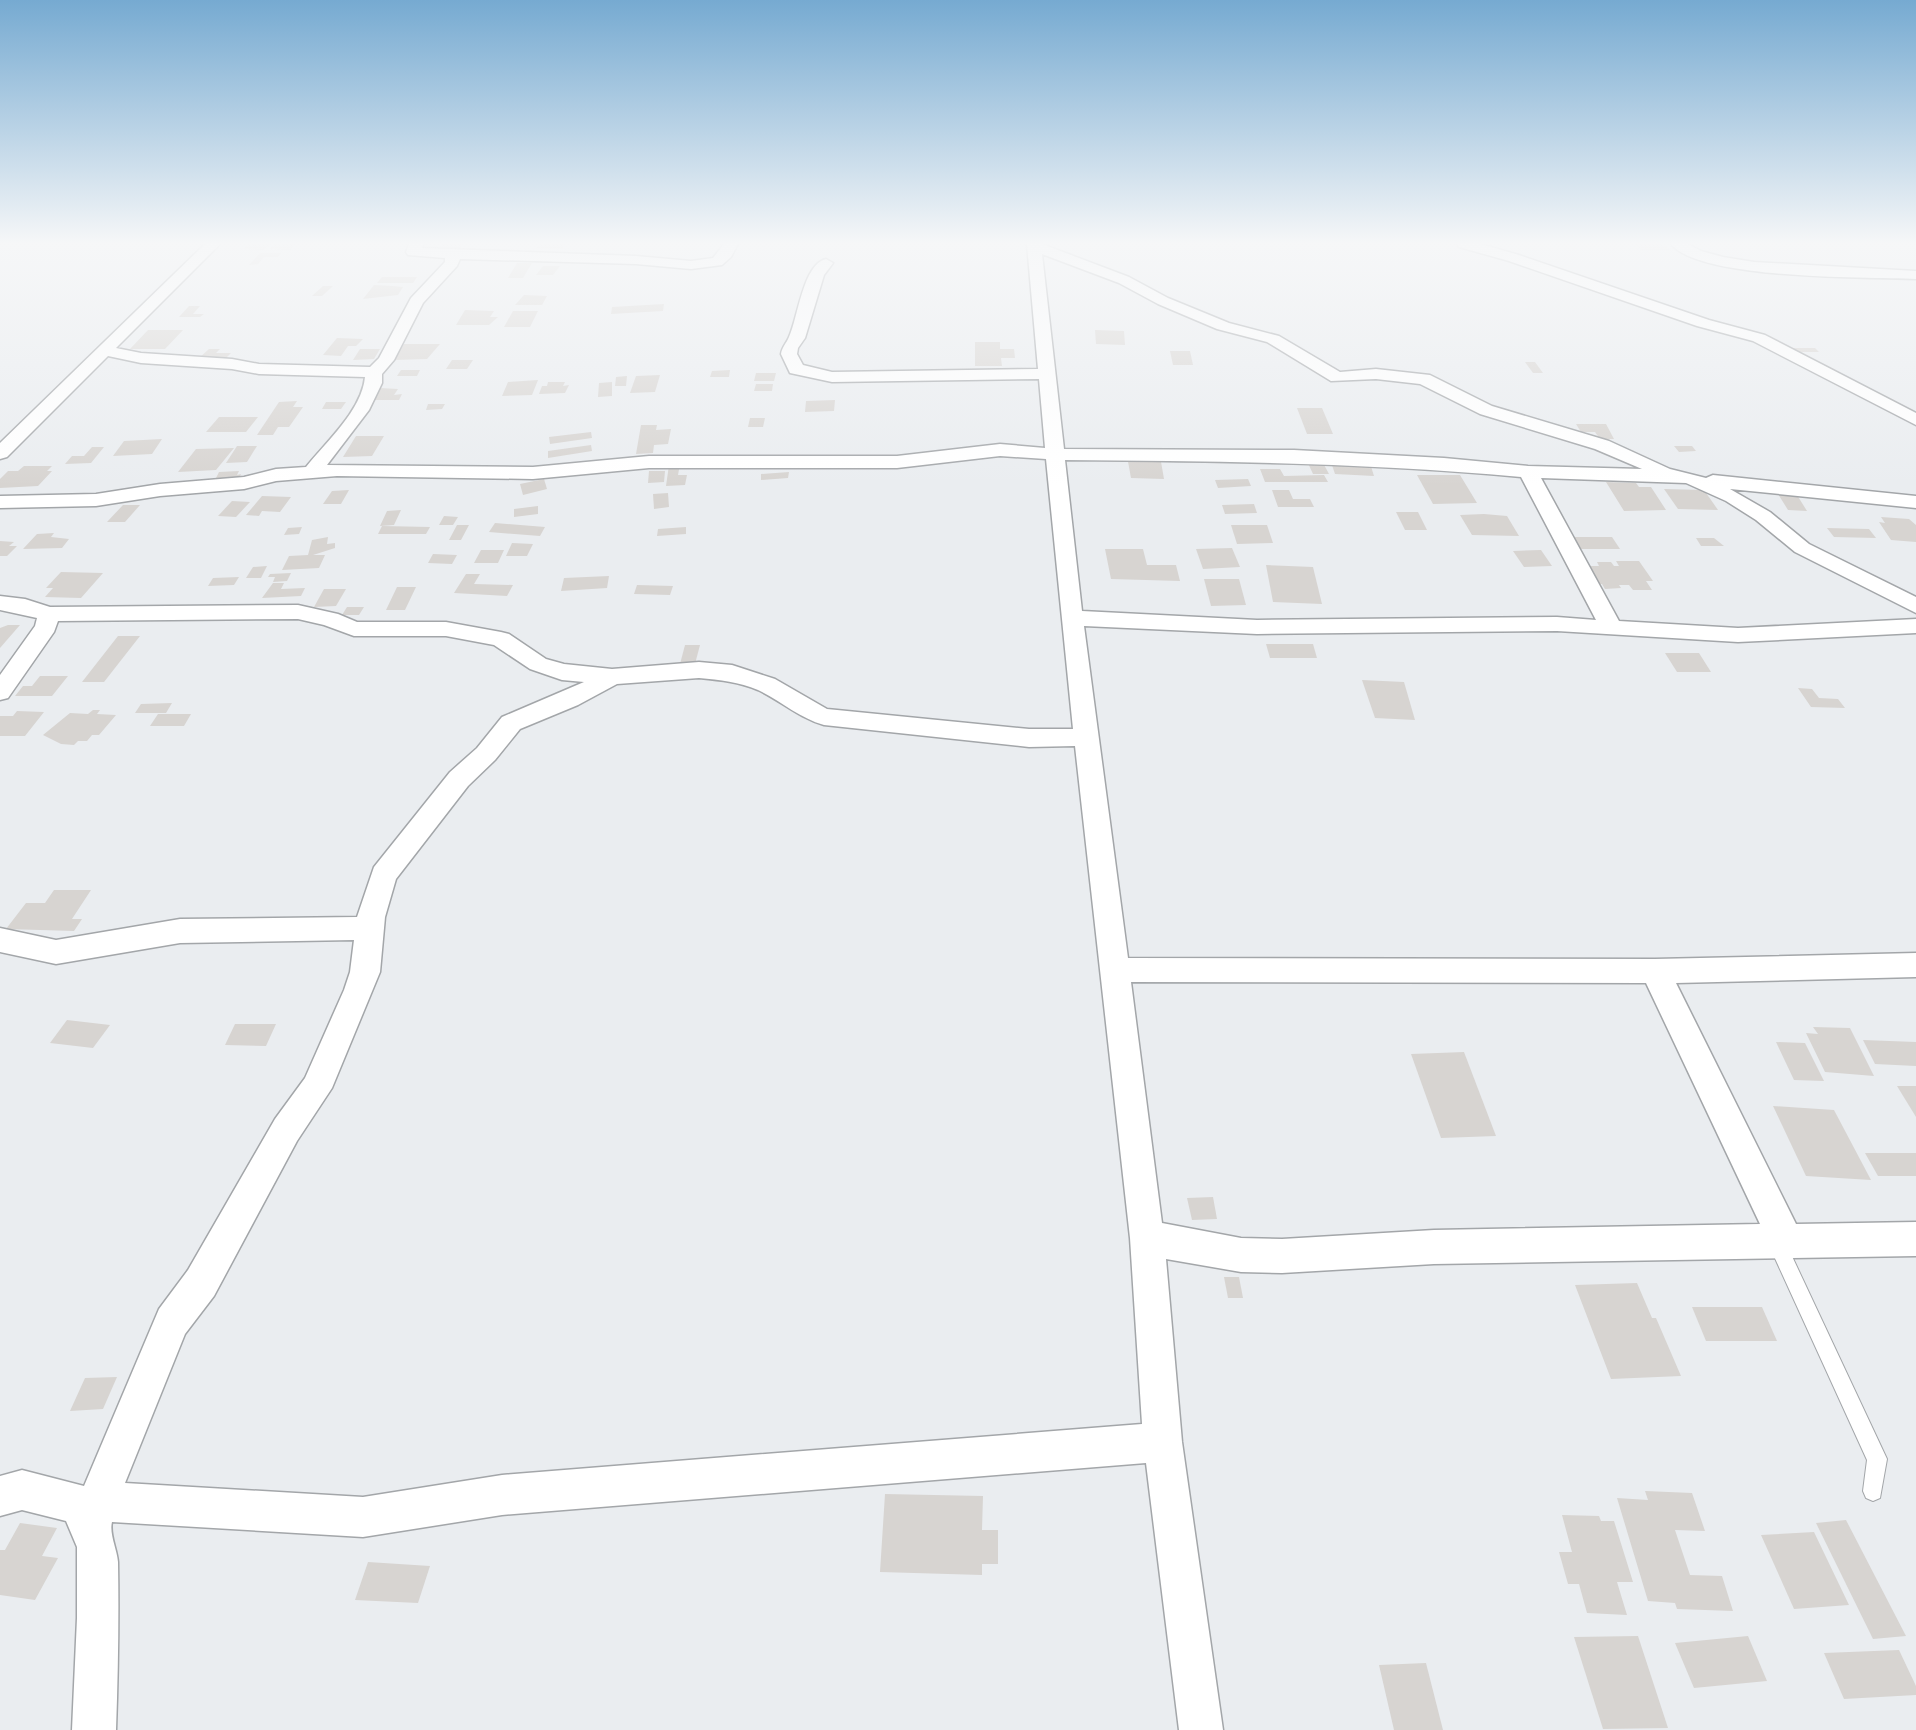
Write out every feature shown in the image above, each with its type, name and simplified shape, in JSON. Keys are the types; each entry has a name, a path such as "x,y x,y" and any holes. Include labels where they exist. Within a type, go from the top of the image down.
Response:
{"street":[{"path":"0,453 131,325"},
{"path":"312,472 361,407 374,381 374,373 386,360 404,325"},
{"path":"801,325 789,354 796,369 832,377 1047,374"},
{"path":"1042,325 1053,454 1147,1238 1163,1442 1201,1730"},
{"path":"1220,325 1273,339 1337,377 1376,374 1424,379 1486,410 1602,445 1671,475"},
{"path":"1709,325 1759,338 1916,420"},
{"path":"106,351 141,358 232,364 259,369 352,370 374,373"},
{"path":"0,502 96,500 312,472 533,473 648,462 897,462 1000,450 1053,454 1271,455 1444,464 1528,472 1671,475 1916,502"},
{"path":"1528,472 1557,519 1580,570 1612,628"},
{"path":"1691,478 1749,507 1802,548 1916,606"},
{"path":"0,603 26,606 49,614 298,612 330,619 354,628 427,628 465,631 506,640 538,664 554,670 612,677 689,670 723,671 767,685 808,711 824,717 1029,738 1086,737"},
{"path":"0,692 46,627 49,614"},
{"path":"1072,618 1257,627 1557,624 1738,634 1916,626"},
{"path":"94,1730 98,1618 94,1515 172,1322 201,1283 286,1130 316,1088 365,972 370,928 384,875 459,779 486,754 505,729 521,717 570,699 612,677"},
{"path":"0,940 56,952 180,931 370,928"},
{"path":"1114,970 1655,971 1916,965"},
{"path":"1655,971 1781,1241"},
{"path":"1147,1238 1241,1255 1282,1256 1434,1247 1916,1239"},
{"path":"0,1496 22,1490 81,1504 94,1515 363,1517 502,1495 1163,1442"}],"lane":[{"path":"1781,1241 1877,1459 1873,1491"}],"building":[{"path":"505,325 531,325 530,327 504,327"},
{"path":"148,330 183,330 165,349 130,349"},
{"path":"1095,330 1124,331 1125,345 1096,344"},
{"path":"337,338 363,339 356,346 348,346 341,356 323,355"},
{"path":"975,342 1000,342 1000,349 1014,349 1015,358 1001,358 1002,366 975,366"},
{"path":"404,344 440,344 427,359 394,360"},
{"path":"1793,348 1815,348 1819,352 1797,352"},
{"path":"209,349 220,349 216,353 231,353 225,359 199,358"},
{"path":"360,349 380,349 374,359 353,360"},
{"path":"1170,351 1190,351 1193,365 1173,365"},
{"path":"452,360 473,360 467,369 446,369"},
{"path":"1525,362 1535,362 1543,373 1533,373"},
{"path":"401,370 420,370 417,376 397,376"},
{"path":"730,370 729,377 710,377 712,371"},
{"path":"756,373 776,373 774,381 754,381"},
{"path":"660,375 655,392 630,393 636,376"},
{"path":"627,376 626,386 615,386 616,377"},
{"path":"538,380 532,395 502,396 508,382"},
{"path":"548,382 565,382 563,386 569,385 565,393 539,394 542,386 547,386"},
{"path":"612,382 612,396 598,397 599,383"},
{"path":"756,384 773,384 772,391 754,391"},
{"path":"380,388 398,389 394,395 402,394 399,400 371,400"},
{"path":"835,400 834,411 805,412 806,401"},
{"path":"297,401 293,407 303,407 289,427 278,427 273,435 257,435 279,402"},
{"path":"326,402 346,402 341,409 322,409"},
{"path":"428,404 445,404 442,409 426,410"},
{"path":"1297,408 1322,408 1333,434 1307,434"},
{"path":"219,417 258,417 246,432 206,432"},
{"path":"750,418 765,418 763,427 748,427"},
{"path":"1576,424 1606,424 1614,439 1600,439 1595,432 1581,432"},
{"path":"641,425 657,425 656,430 671,429 668,444 654,445 653,453 636,454"},
{"path":"591,432 592,438 550,444 549,437"},
{"path":"356,436 384,436 372,456 343,457"},
{"path":"162,439 152,454 113,456 124,441"},
{"path":"591,445 592,451 548,458 548,451"},
{"path":"237,446 257,446 247,462 226,463"},
{"path":"1674,446 1692,446 1696,451 1679,452"},
{"path":"92,447 104,447 91,463 65,464 72,456 84,456"},
{"path":"234,448 216,470 178,472 196,449"},
{"path":"1127,456 1160,456 1164,479 1131,478"},
{"path":"1307,461 1322,461 1329,474 1313,474"},
{"path":"1331,462 1370,463 1374,476 1335,474"},
{"path":"680,464 678,475 687,475 685,485 666,486 669,465"},
{"path":"24,466 52,466 47,471 52,471 38,486 0,488 0,479 8,471 18,471"},
{"path":"1260,469 1280,469 1284,476 1324,475 1328,482 1265,482"},
{"path":"239,471 237,475 241,474 238,480 214,482 219,472"},
{"path":"649,471 665,471 664,482 648,483"},
{"path":"789,472 788,478 761,480 761,474"},
{"path":"1417,475 1460,475 1477,503 1433,504"},
{"path":"544,479 547,489 523,495 520,484"},
{"path":"1248,479 1251,486 1218,488 1215,480"},
{"path":"1606,482 1636,483 1639,487 1651,487 1666,510 1624,511"},
{"path":"1664,489 1704,490 1718,510 1678,509"},
{"path":"349,490 341,504 323,504 332,491"},
{"path":"1272,490 1289,490 1293,499 1310,499 1314,507 1278,507"},
{"path":"668,493 669,507 654,509 653,494"},
{"path":"1778,494 1797,495 1807,511 1788,510"},
{"path":"262,496 291,497 280,512 262,511 259,516 246,515"},
{"path":"232,501 250,502 236,517 218,516"},
{"path":"1254,504 1257,513 1225,514 1222,505"},
{"path":"123,505 140,505 125,522 107,522"},
{"path":"538,506 538,514 514,517 514,509"},
{"path":"401,510 394,525 380,526 387,511"},
{"path":"1396,512 1418,512 1427,530 1405,530"},
{"path":"1460,515 1507,516 1519,536 1472,535"},
{"path":"444,516 458,517 453,525 439,525"},
{"path":"1881,517 1909,519 1916,525 1916,542 1891,540 1879,522 1885,523"},
{"path":"495,523 545,527 540,536 489,532"},
{"path":"457,525 469,525 461,540 449,540"},
{"path":"1231,525 1267,525 1273,543 1237,544"},
{"path":"382,526 430,527 426,534 378,534"},
{"path":"302,527 299,534 284,535 288,528"},
{"path":"686,527 686,534 657,536 658,529"},
{"path":"1827,528 1869,529 1876,538 1834,537"},
{"path":"54,533 51,537 69,539 62,548 23,549 37,534"},
{"path":"328,537 327,544 335,543 335,548 313,555 325,555 319,568 282,570 289,556 308,555 312,540"},
{"path":"1572,537 1612,537 1620,549 1579,549"},
{"path":"1696,538 1714,538 1724,546 1701,546"},
{"path":"0,541 14,542 9,546 17,546 7,556 0,556"},
{"path":"512,543 533,544 527,556 506,556"},
{"path":"1232,548 1240,567 1203,569 1196,549"},
{"path":"1105,549 1143,549 1147,565 1176,565 1180,581 1111,579"},
{"path":"481,550 504,550 498,563 474,563"},
{"path":"1541,550 1552,566 1524,567 1513,551"},
{"path":"433,554 457,555 452,564 428,563"},
{"path":"1616,561 1639,561 1653,581 1646,581 1652,590 1633,590 1629,585 1605,589 1602,584 1598,584 1586,566 1599,566 1597,562 1611,562 1614,566 1619,566"},
{"path":"1266,565 1313,567 1322,604 1273,602"},
{"path":"267,566 261,578 246,578 253,567"},
{"path":"61,572 103,573 81,598 45,597 53,588 46,588"},
{"path":"291,573 287,581 273,582 275,577 268,577 270,574"},
{"path":"466,574 480,574 474,584 513,585 507,596 454,593"},
{"path":"609,576 607,588 561,591 564,578"},
{"path":"239,577 234,585 208,586 213,578"},
{"path":"1204,579 1239,579 1246,605 1211,606"},
{"path":"273,583 284,583 281,589 305,588 301,596 262,598"},
{"path":"637,585 673,586 670,595 634,594"},
{"path":"397,587 416,587 405,610 386,610"},
{"path":"324,589 346,589 336,606 314,607"},
{"path":"347,607 364,607 359,615 342,615"},
{"path":"20,625 0,648 0,628"},
{"path":"118,636 140,636 104,682 82,682"},
{"path":"1266,644 1313,644 1317,658 1270,658"},
{"path":"685,645 700,645 695,664 680,664"},
{"path":"1665,653 1699,653 1711,672 1677,672"},
{"path":"40,676 68,676 52,696 15,696 23,686 32,686"},
{"path":"1362,680 1404,682 1415,720 1375,718"},
{"path":"1798,688 1812,689 1819,698 1838,699 1845,708 1811,707"},
{"path":"172,703 166,713 135,713 141,704"},
{"path":"93,710 100,710 97,714 116,715 99,735 92,735 87,741 78,741 74,745 61,744 43,735 70,713 88,714"},
{"path":"17,711 44,712 25,736 0,736 0,716 13,716"},
{"path":"158,714 191,714 184,726 150,726"},
{"path":"54,890 91,890 72,919 82,919 74,931 6,929 26,903 45,903"},
{"path":"67,1020 110,1025 93,1048 50,1043"},
{"path":"235,1024 276,1024 266,1046 225,1045"},
{"path":"1813,1027 1850,1028 1874,1076 1825,1072 1806,1033 1818,1034"},
{"path":"1863,1040 1916,1042 1916,1066 1875,1064"},
{"path":"1776,1042 1805,1043 1824,1081 1794,1080"},
{"path":"1464,1052 1496,1136 1441,1138 1411,1054"},
{"path":"1897,1086 1916,1086 1916,1117"},
{"path":"1773,1106 1834,1110 1871,1180 1806,1176"},
{"path":"1865,1153 1916,1153 1916,1176 1878,1176"},
{"path":"1213,1197 1217,1219 1192,1220 1187,1198"},
{"path":"1224,1277 1239,1277 1243,1298 1228,1298"},
{"path":"1637,1283 1652,1318 1656,1318 1681,1376 1611,1379 1575,1285"},
{"path":"1692,1307 1762,1307 1777,1341 1706,1341"},
{"path":"117,1377 103,1409 70,1411 85,1378"},
{"path":"1645,1491 1692,1493 1705,1531 1675,1530 1690,1575 1722,1576 1733,1611 1677,1609 1675,1603 1648,1601 1617,1498 1648,1500"},
{"path":"885,1494 983,1496 982,1530 998,1530 998,1564 982,1564 982,1575 880,1572"},
{"path":"1562,1515 1599,1516 1601,1521 1614,1521 1633,1582 1617,1582 1627,1615 1587,1613 1579,1584 1568,1584 1559,1552 1572,1552"},
{"path":"1846,1520 1906,1636 1873,1639 1816,1523"},
{"path":"20,1523 57,1528 42,1556 58,1558 35,1600 0,1595 0,1550 5,1550"},
{"path":"1814,1532 1849,1605 1794,1609 1761,1535"},
{"path":"368,1562 430,1566 418,1603 355,1600"},
{"path":"1638,1636 1668,1728 1603,1729 1574,1637"},
{"path":"1748,1636 1767,1681 1694,1688 1675,1643"},
{"path":"1899,1650 1916,1686 1916,1695 1844,1699 1824,1653"},
{"path":"1426,1663 1443,1730 1394,1730 1379,1665"}]}
